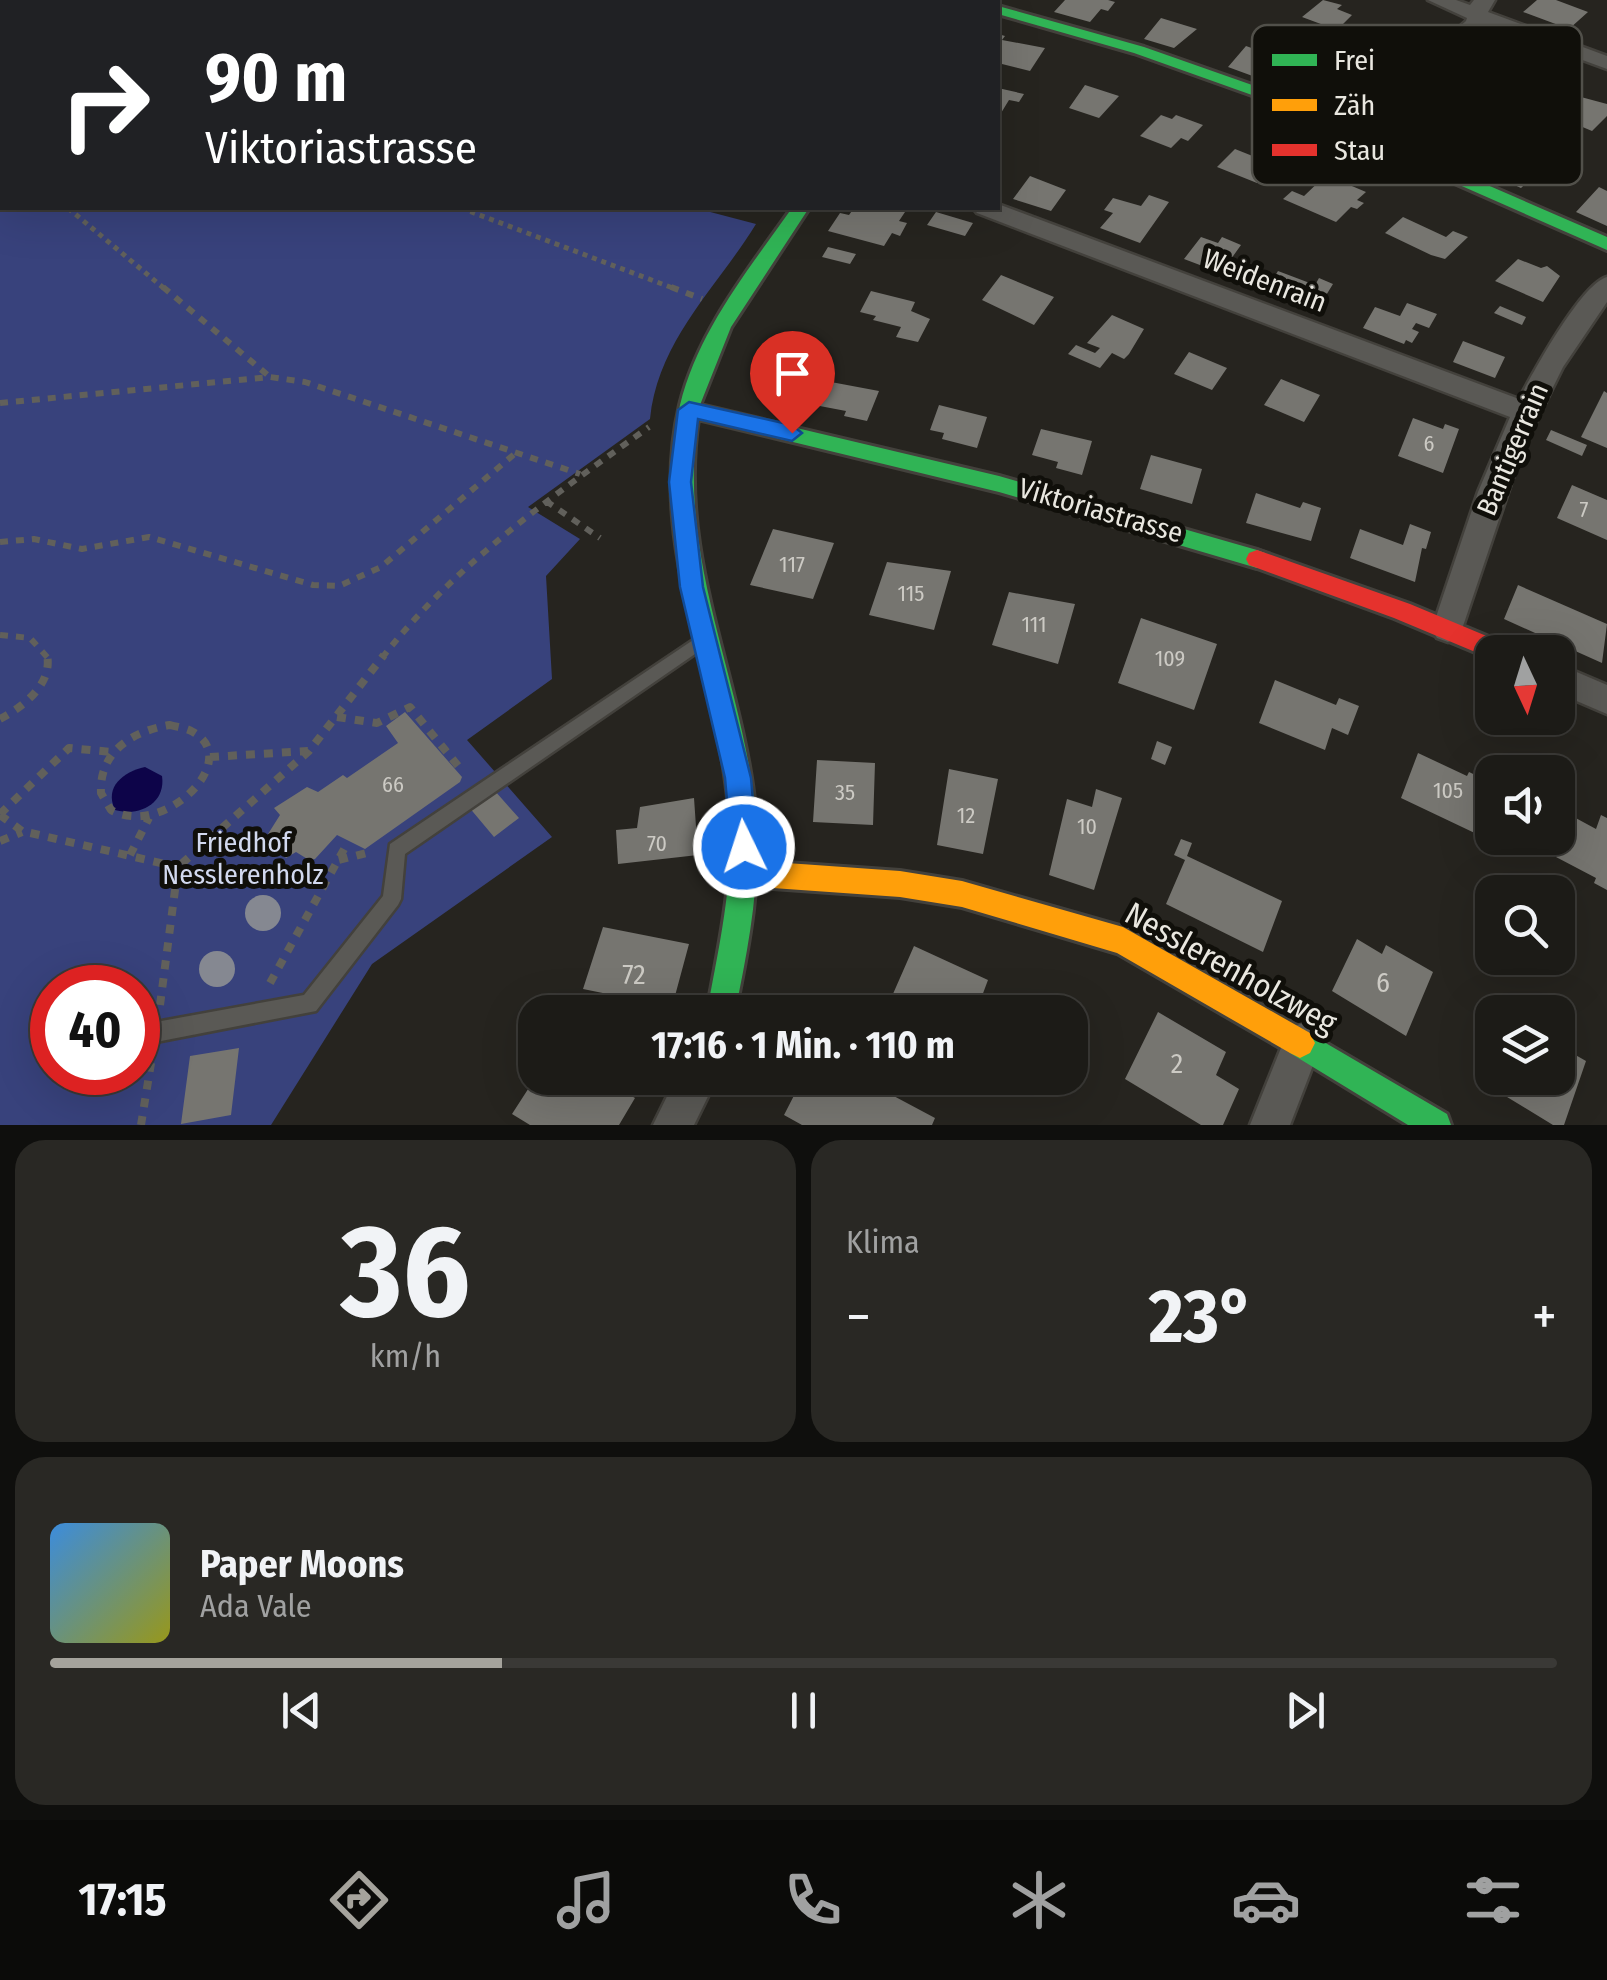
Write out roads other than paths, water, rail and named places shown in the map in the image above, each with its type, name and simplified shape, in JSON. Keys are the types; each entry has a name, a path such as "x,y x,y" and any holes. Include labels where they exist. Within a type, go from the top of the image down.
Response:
{"street":[{"path":"1438,0 1481,6 1524,25"},
{"path":"1000,11 1086,33 1252,90"},
{"path":"1582,51 1607,62"},
{"path":"1475,185 1607,244"},
{"path":"725,995 744,873 738,778 702,640 680,482 689,410 702,369 733,310 799,210"},
{"name":"Weidenrain","path":"991,210 1064,234 1523,411"},
{"name":"Bantigerrain","path":"1448,629 1485,508 1523,411 1576,322 1607,285"},
{"name":"Viktoriastrasse","path":"689,410 963,472 1092,506 1210,542 1475,641"},
{"path":"1575,686 1607,700"},
{"name":"Nesslerenholzweg","path":"744,873 900,884 962,894 1032,911 1123,941 1303,1042 1436,1125"},
{"path":"1270,1125 1303,1042"},
{"path":"673,1125 688,1095"}],"lane":[{"path":"160,1031 309,1004 392,900 396,850 702,640"}],"park label":[{"name":"Friedhof Nesslerenholz","path":"243,858"}]}
